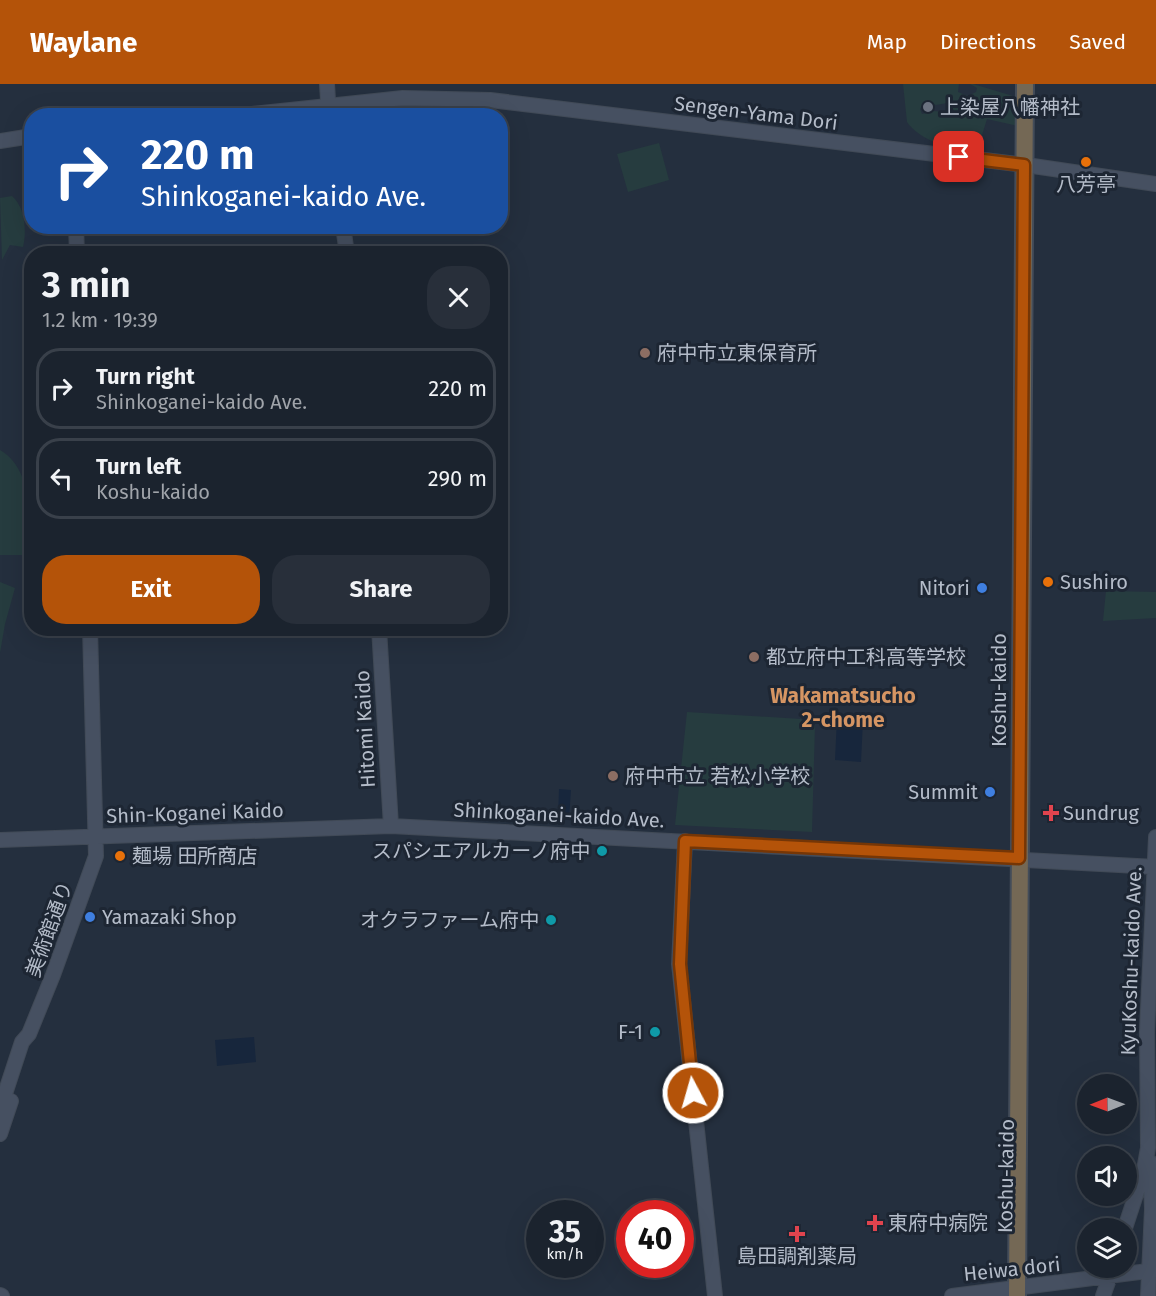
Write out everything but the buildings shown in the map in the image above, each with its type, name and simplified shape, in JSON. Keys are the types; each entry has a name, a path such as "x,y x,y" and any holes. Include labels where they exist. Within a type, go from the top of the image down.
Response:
{"highway":[{"name":"Koshu-kaido","path":"1021,1292 1028,165 1025,84"},
{"name":"Koshu-kaido","path":"1028,165 1032,84"}],"main road":[{"path":"327,84 328,108"},
{"name":"Sengen-Yama Dori","path":"342,108 422,97 490,100 1028,165 1156,184"},
{"path":"0,141 24,137"},
{"name":"美術館通り","path":"29,1034 96,856 90,636"},
{"name":"Hitomi Kaido","path":"379,636 391,826"},
{"name":"Shinkoganei-kaido Ave.","path":"391,826 1024,858 1155,867"},
{"name":"Shin-Koganei Kaido","path":"0,840 391,826"},
{"name":"KyuKoshu-kaido Ave.","path":"1137,1193 1148,1148 1147,1032 1156,837"},
{"path":"685,841 680,964 715,1296"},
{"path":"0,1109 22,1042 29,1034"},
{"path":"0,1134 30,1042 29,1034"},
{"path":"1148,1148 1152,1179 1150,1214 1152,1270 1148,1296"},
{"path":"1137,1193 1150,1214"},
{"name":"Heiwa dori","path":"1137,1271 1152,1270"},
{"name":"Heiwa dori","path":"952,1296 1021,1292 1087,1278"},
{"path":"1103,1296 1109,1278"}],"green space":[{"path":"903,84 959,84 958,92 968,96 976,92 977,88 970,84 973,84 1018,99 1018,126 987,119 978,148 960,149 940,144 921,135 907,122","holes":["925,101 936,105 947,103 954,110 952,113 934,111 922,114 920,109"]},
{"path":"659,143 669,180 628,192 617,154"},
{"path":"12,196 20,206 24,234 23,247 10,245 2,260 0,198"},
{"path":"0,450 18,469 24,485 24,554 0,555"},
{"path":"0,582 15,588 0,653"},
{"path":"1106,591 1156,592 1156,618 1103,621"},
{"path":"687,712 801,719 806,724 815,725 812,832 675,825"}],"water":[{"path":"837,718 863,720 861,762 835,760"},
{"path":"559,789 571,790 569,819 558,819"},
{"path":"254,1037 256,1062 217,1066 215,1040"}],"place":[{"name":"上染屋八幡神社","path":"928,107"},
{"name":"八芳亭","path":"1086,162"},
{"name":"府中市立東保育所","path":"645,353"},
{"name":"Sushiro","path":"1048,582"},
{"name":"Nitori","path":"982,588"},
{"name":"都立府中工科高等学校","path":"754,657"},
{"name":"府中市立 若松小学校","path":"613,776"},
{"name":"Summit","path":"990,792"},
{"name":"Sundrug","path":"1051,813"},
{"name":"スパシエアルカーノ府中","path":"602,851"},
{"name":"麺場 田所商店","path":"120,856"},
{"name":"Yamazaki Shop","path":"90,917"},
{"name":"オクラファーム府中","path":"551,920"},
{"name":"F-1","path":"655,1032"},
{"name":"東府中病院","path":"875,1223"},
{"name":"島田調剤薬局","path":"797,1234"}],"district":[{"name":"Wakamatsucho 2-chome","path":"843,708"}],"route":[{"path":"693,1093 680,964 685,841 1019,858 1024,165 959,157"}]}
